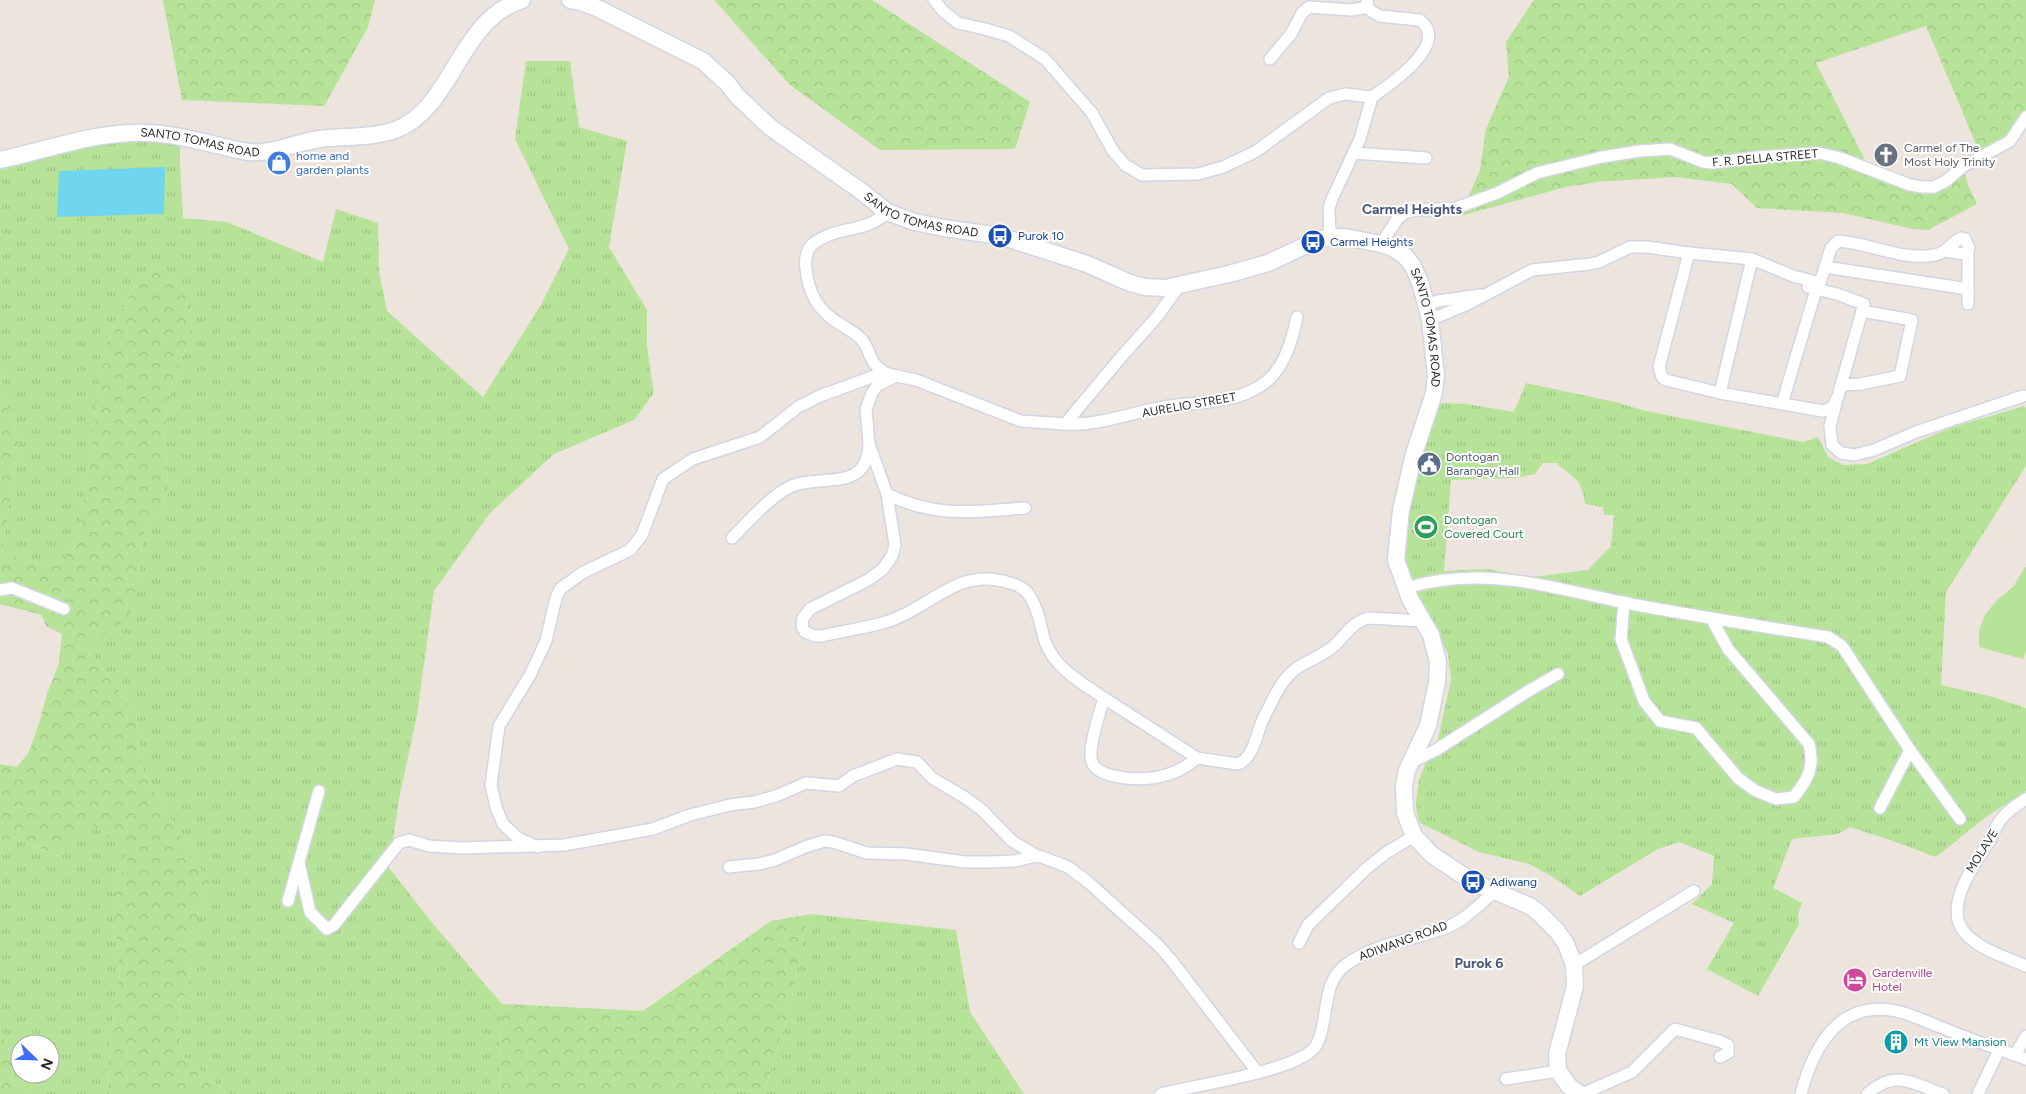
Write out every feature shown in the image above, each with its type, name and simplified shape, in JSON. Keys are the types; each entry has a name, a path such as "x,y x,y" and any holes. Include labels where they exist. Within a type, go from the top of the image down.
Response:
{"street":[{"name":"SANTO TOMAS ROAD","path":"0,160 108,135 131,132 173,136 250,152 279,149 318,139 383,133 397,129 418,116 435,97 464,49 482,26 511,3 522,0"},
{"name":"SANTO TOMAS ROAD","path":"570,0 599,9 703,60 728,84 737,96 772,128 888,212 915,222 1000,236 1026,243 1145,287 1165,288 1205,281 1268,263 1314,242 1330,237 1344,237 1381,244 1393,248 1405,256 1414,266 1428,312 1435,357 1434,393 1409,473 1398,530 1396,560 1410,599 1431,635 1438,662 1437,682 1428,726 1410,764 1404,786 1403,800 1407,822 1414,836 1432,855 1459,874 1539,913 1557,931 1566,944 1574,965 1574,992 1557,1054 1558,1070"},
{"path":"934,0 943,11 958,23 985,28 1009,36 1045,59 1092,113 1113,150 1125,165 1134,172 1145,176 1198,174 1223,167 1255,152 1329,98 1345,94 1372,96 1392,83 1418,59 1425,48 1428,32 1420,20 1380,16 1371,11 1368,3 1357,10 1309,7 1302,13 1291,34 1270,59"},
{"path":"1330,237 1329,208 1360,139 1372,96"},
{"name":"F. R. DELLA STREET","path":"1381,244 1398,218 1407,212 1456,208 1497,193 1537,174 1602,157 1640,151 1670,149 1708,163 1756,157 1819,153 1840,158 1910,185 1934,187 1946,181 1962,167 2010,141 2026,117"},
{"path":"1354,153 1426,158"},
{"path":"888,212 881,219 866,226 841,231 814,242 807,252 805,261 809,287 818,307 824,314 864,342 874,366 891,374"},
{"path":"1428,312 1488,295 1532,270 1599,262 1630,247 1662,248 1751,262 1820,283 1832,245 1838,241 1905,255 1935,255 1945,251 1956,241 1963,238 1968,243 1968,304"},
{"path":"1689,253 1659,367 1659,372 1666,380 1720,393 1823,411 1832,408 1836,403"},
{"path":"1751,262 1816,290 1837,294 1864,304 1830,426 1832,445 1841,453 1854,455 1874,450 1916,432 2023,396"},
{"path":"1720,393 1751,262"},
{"path":"1825,267 1968,288"},
{"path":"1066,424 1156,318 1180,285"},
{"path":"1782,404 1816,290"},
{"path":"1841,385 1861,384 1900,376 1912,320 1862,311"},
{"name":"AURELIO STREET","path":"891,374 916,380 1020,421 1080,425 1101,423 1169,406 1236,398 1260,388 1284,363 1292,345 1298,317"},
{"path":"732,538 766,504 785,489 807,482 842,479 862,468 868,456 869,444 866,416 868,401 878,385 891,374"},
{"path":"538,847 518,838 503,824 496,807 491,786 499,726 530,675 546,641 560,588 582,573 630,550 642,535 663,479 693,459 760,437 798,407 820,396 891,374"},
{"path":"869,444 887,494 895,545 888,562 868,580 810,609 802,618 804,632 815,636 822,636 877,624 909,612 951,586 974,579 999,580 1016,584 1027,592 1037,610 1044,638 1052,656 1060,666 1104,698 1197,758 1235,765 1247,759 1261,721 1288,676 1295,669 1335,646 1362,619 1423,620"},
{"path":"887,494 926,510 966,512 1025,508"},
{"path":"1406,588 1428,581 1454,578 1492,578 1566,589 1711,618 1828,637 1842,646 1910,750 1960,819"},
{"path":"0,590 12,588 64,609"},
{"path":"1624,602 1621,639 1644,701 1660,721 1696,728 1738,778 1756,791 1776,799 1794,797 1808,779 1812,756 1809,744 1728,650 1711,618"},
{"path":"1410,764 1436,750 1558,674"},
{"path":"1104,698 1091,750 1091,759 1097,769 1120,777 1146,779 1174,772 1197,758"},
{"path":"1880,808 1910,750"},
{"path":"299,863 310,912 327,929 334,925 399,842 409,840 429,846 462,848 564,845 653,829 730,804 754,802 776,796 806,783 838,786 853,776 897,759 917,762 932,778 982,810 1012,841 1036,856 1062,865 1081,877 1158,945 1258,1074"},
{"path":"288,901 319,791"},
{"name":"MOLAVE","path":"2026,799 2002,818 1973,865 1961,891 1958,916 1960,926 1970,937 1984,947 2026,966"},
{"path":"1299,943 1308,925 1367,868 1386,853 1414,836"},
{"path":"729,867 775,860 811,844 824,841 834,842 867,853 906,854 965,862 1014,861 1036,856"},
{"name":"ADIWANG ROAD","path":"1161,1094 1258,1074 1308,1054 1313,1050 1320,1038 1328,994 1333,980 1345,965 1367,953 1444,928 1462,919 1495,891"},
{"path":"1574,965 1694,891"},
{"path":"1801,1094 1807,1071 1820,1043 1844,1019 1862,1012 1876,1010 1903,1012 2021,1057 2026,1036"},
{"path":"1506,1079 1558,1070 1569,1086 1581,1094 1632,1072 1675,1029 1728,1045 1728,1053 1720,1057"},
{"path":"1978,1094 1999,1050"},
{"path":"1867,1094 1884,1081 1895,1078 1943,1094"}],"green space":[{"path":"163,0 375,0 368,27 324,106 182,100"},
{"path":"714,0 872,0 1030,102 1015,149 880,150 789,84"},
{"path":"1534,0 2026,0 2026,125 1998,150 1965,173 1968,185 1977,204 1928,230 1913,229 1843,213 1757,208 1732,184 1676,177 1597,182 1566,187 1460,216 1480,170 1486,129 1509,77 1506,42","holes":["1926,26 1979,151 1958,163 1944,176 1930,183 1911,181 1866,162 1816,63"]},
{"path":"526,61 570,61 579,127 627,141 609,247 647,310 647,346 654,393 634,420 554,454 490,513 434,591 417,715 399,799 389,868 434,925 502,1004 499,1094 229,1094 182,1055 178,1018 190,979 189,938 210,884 142,771 136,713 86,647 138,580 143,535 169,492 164,439 173,379 193,332 184,292 164,269 140,275 111,331 101,372 78,543 54,567 2,553 19,440 3,394 0,370 0,160 108,135 180,141 183,218 227,222 323,262 336,209 378,223 379,271 387,311 483,397 542,303 569,249 515,139"},
{"path":"164,269 184,292 193,332 173,379 164,439 169,492 143,535 138,580 130,617 86,647 136,713 142,771 210,884 189,938 190,979 178,1018 182,1055 229,1094 109,1094 108,1053 120,972 113,902 127,853 92,824 59,856 11,837 0,855 0,764 17,767 29,752 59,663 62,634 46,626 42,615 0,604 0,370 3,394 19,440 2,553 54,567 78,543 101,372 111,331 140,275"},
{"path":"1526,383 1615,402 1646,411 1803,442 1818,437 1828,457 1843,465 1867,464 1950,428 2024,406 2026,408 2026,466 1946,592 1941,685 1993,697 2026,708 2026,791 1986,817 1936,857 1850,827 1838,834 1792,839 1773,888 1802,903 1798,914 1799,924 1758,996 1707,969 1734,923 1692,904 1712,884 1714,856 1679,842 1658,849 1580,896 1553,877 1529,864 1479,852 1420,823 1416,801 1419,780 1428,757 1438,739 1451,680 1448,654 1437,631 1418,603 1403,563 1405,513 1438,403 1467,404 1514,412","holes":["1543,463 1558,463 1559,466 1578,481 1585,504 1603,507 1604,515 1614,515 1611,546 1588,570 1533,577 1486,569 1444,571 1451,480 1515,478 1535,474"]},
{"path":"2025,567 2026,651 2023,659 1979,647 1979,631 1985,615 1996,601 2013,587"},
{"path":"92,823 127,853 113,902 120,972 108,1053 109,1094 27,1094 22,1084 60,1084 60,1034 10,1034 10,1054 0,1025 0,855 11,837 59,856"},
{"path":"811,914 956,930 970,1012 1024,1094 710,1094 727,1088 764,1092 790,1008 803,937"},
{"path":"811,914 803,937 790,1008 764,1092 727,1088 710,1094 499,1094 502,1004 643,1011 771,921"},
{"path":"0,1025 10,1054 10,1084 22,1084 27,1094 0,1094"}],"water":[{"path":"165,167 164,214 57,217 59,171"}],"place":[{"name":"Carmel of The Most Holy Trinity","path":"1886,155"},
{"name":"home and garden plants","path":"279,163"},
{"name":"Purok 10","path":"1000,236"},
{"name":"Carmel Heights","path":"1313,242"},
{"name":"Dontogan Barangay Hall","path":"1429,464"},
{"name":"Dontogan Covered Court","path":"1426,527"},
{"name":"Adiwang","path":"1473,882"},
{"name":"Gardenville Hotel","path":"1855,980"},
{"name":"Mt View Mansion","path":"1896,1042"}],"district":[{"name":"Carmel Heights","path":"1412,209"},
{"name":"Purok 6","path":"1479,963"}]}
